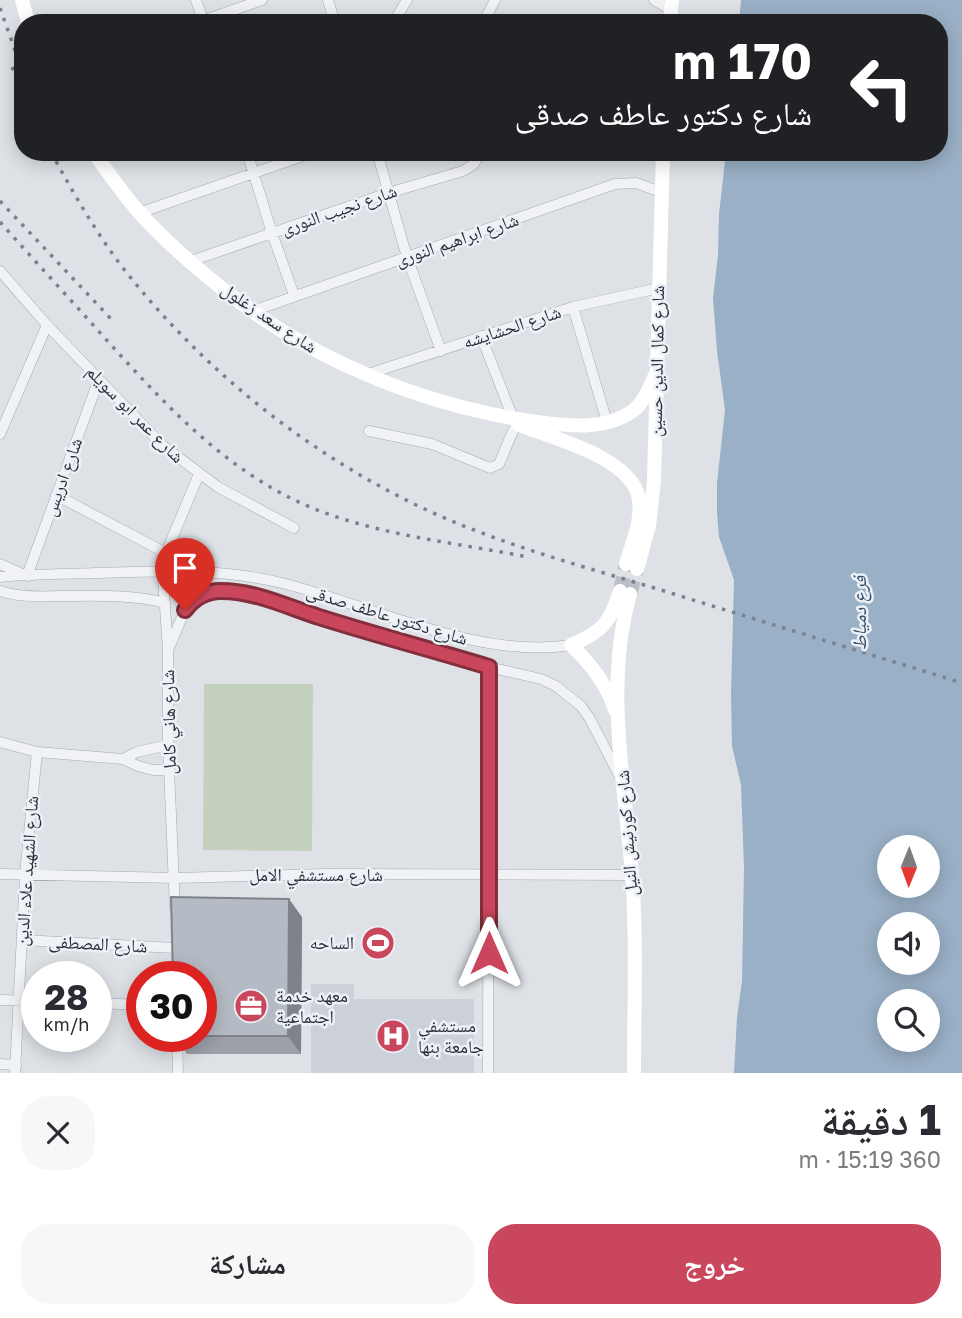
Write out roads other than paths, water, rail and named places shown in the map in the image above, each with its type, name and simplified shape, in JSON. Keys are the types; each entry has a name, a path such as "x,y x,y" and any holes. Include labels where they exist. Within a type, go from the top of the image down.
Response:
{"main road":[{"name":"شارع سعد زغلول","path":"100,161 139,213 223,290 323,354 433,400 514,421 613,465 633,484 638,495 638,520 631,566"},
{"name":"شارع كمال الدين حسين","path":"631,566 649,526 652,505 657,431 663,161"},
{"name":"شارع سعد زغلول","path":"514,421 579,426 607,422 636,408 645,396 657,369"},
{"name":"شارع دكتور عاطف صدقى","path":"571,645 592,637 603,628 624,593"},
{"name":"شارع كورنيش النيل","path":"624,593 619,641 619,721 632,875 634,1073"},
{"path":"571,645 588,661 601,679 612,699 619,721"}],"street":[{"path":"223,14 262,0"},
{"path":"654,0 671,11"},
{"path":"250,161 294,295"},
{"path":"139,213 287,161"},
{"path":"379,161 407,257 441,351"},
{"name":"شارع نجيب النورى","path":"191,261 388,193 463,171 476,161"},
{"name":"شارع ابراهيم النورى","path":"253,311 615,184 636,183 661,192"},
{"name":"شارع عمر ابو سويلم","path":"0,271 47,325 162,445 199,474 294,528"},
{"name":"شارع الحشايشه","path":"368,374 573,307 659,288"},
{"path":"573,307 607,422"},
{"path":"0,434 47,325"},
{"path":"369,431 432,444 490,468 499,464 514,421 481,335"},
{"name":"شارع ادريس","path":"27,576 99,379"},
{"name":"شارع هاني كامل","path":"175,925 168,745 168,650 163,571 166,553 199,474"},
{"path":"56,495 166,553"},
{"path":"0,564 27,576"},
{"name":"شارع دكتور عاطف صدقى","path":"0,577 163,571 245,575 282,583 474,641 527,647 571,645"},
{"path":"237,592 245,575"},
{"path":"0,590 9,594 45,597 141,598 165,603"},
{"name":"شارع دكتور عاطف صدقى","path":"168,650 180,620 195,600 208,592 220,590 269,600 489,667 541,679 569,695 590,719 624,784"},
{"path":"488,1073 489,667"},
{"path":"0,742 37,752 123,758 153,770 169,770"},
{"path":"123,758 151,747 168,745"},
{"name":"شارع الشهيد علاء الدين","path":"16,1069 24,875 37,752"},
{"name":"شارع مستشفي الامل","path":"0,874 175,878 314,874 632,875"},
{"path":"175,936 175,961"},
{"name":"شارع المصطفى","path":"22,940 175,948"},
{"path":"0,1000 21,1000"},
{"path":"177,1052 178,1073"},
{"path":"0,1064 16,1069"}],"water":[{"name":"فرع دمياط","path":"741,0 962,0 962,1073 734,1073 742,981 744,867 741,785 732,746 734,580 719,537 717,513 717,483 725,410 713,298 725,161 948,161 948,14 740,14"}],"tunnel":[{"path":"620,591 626,564"},
{"path":"630,594 637,569"}],"railway":[{"path":"0,8 14,48"},
{"path":"12,67 14,71"},
{"path":"56,161 101,237 152,304 225,377 306,441 349,469 440,516 497,539 962,683"},
{"path":"0,201 113,321"},
{"path":"0,222 179,416 234,463 264,483 296,501 355,523 404,535 528,557"}],"place":[{"name":"الساحه","path":"378,943"},
{"name":"معهد خدمة اجتماعية","path":"251,1006"},
{"name":"مستشفي جامعة بنها","path":"393,1036"}]}
